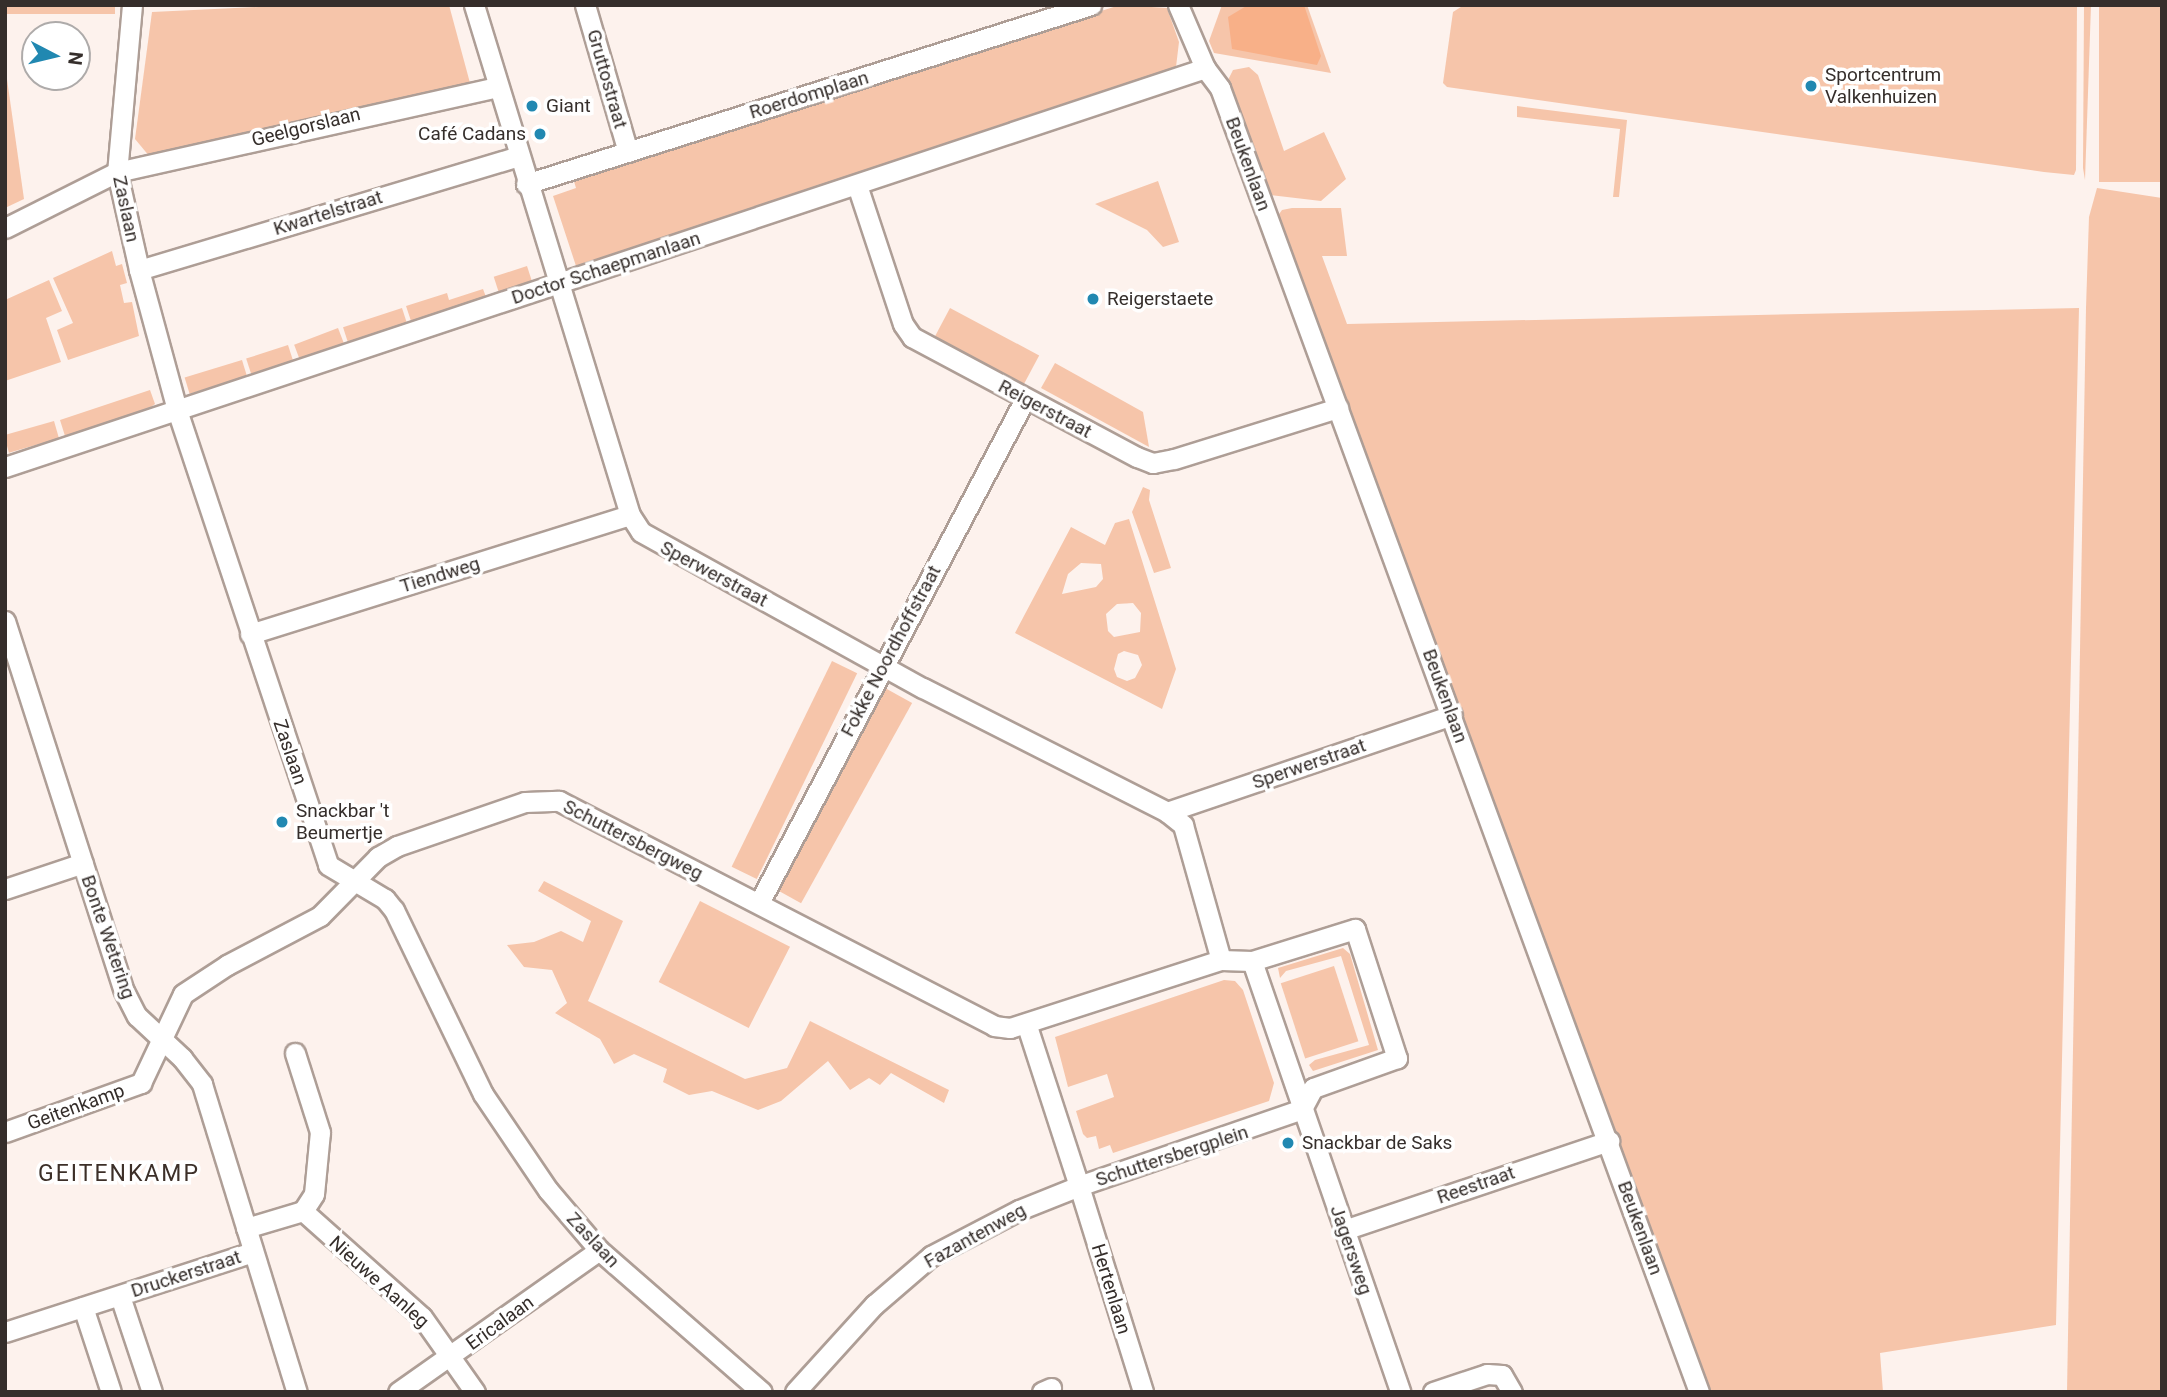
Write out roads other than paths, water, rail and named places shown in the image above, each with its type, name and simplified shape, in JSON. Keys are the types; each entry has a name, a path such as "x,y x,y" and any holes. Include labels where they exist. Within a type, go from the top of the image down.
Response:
{"street":[{"name":"Zaslaan","path":"132,5 117,172 139,270 177,410 328,864 357,881 394,910 483,1094 548,1191 599,1250 762,1392"},
{"name":"Sperwerstraat","path":"474,5 517,156 630,515 649,540 882,666 1167,812 1183,825 1221,960"},
{"name":"Gruttostraat","path":"586,5 628,152"},
{"name":"Roerdomplaan","path":"526,184 1091,5"},
{"name":"Beukenlaan","path":"1178,5 1205,68 1220,88 1699,1392"},
{"name":"Doctor Schaepmanlaan","path":"5,467 1205,68"},
{"name":"Geelgorslaan","path":"5,228 117,172 496,87"},
{"name":"Kwartelstraat","path":"139,270 517,156"},
{"name":"Reigerstraat","path":"857,185 903,324 912,337 1025,399 1153,463 1338,408"},
{"name":"Fokke Noordhoffstraat","path":"759,903 1025,399"},
{"name":"Tiendweg","path":"250,634 630,515"},
{"name":"Bonte Wetering","path":"5,621 124,990 137,1016 202,1084 297,1392"},
{"name":"Sperwerstraat","path":"1167,812 1452,715"},
{"name":"Schuttersbergweg","path":"162,1040 183,994 227,965 320,916 357,881 377,857 397,846 525,802 559,801 994,1026 1026,1023"},
{"path":"5,889 83,863"},
{"name":"Schuttersbergplein","path":"1026,1023 1079,1186 1302,1109 1313,1088 1397,1058 1354,929 1252,961"},
{"path":"1026,1023 1221,960 1252,961 1302,1109"},
{"name":"Geitenkamp","path":"5,1132 141,1083 162,1040"},
{"path":"246,1228 303,1211 314,1194 320,1132 295,1054"},
{"name":"Jagersweg","path":"1302,1109 1400,1392"},
{"name":"Reestraat","path":"1344,1230 1609,1141"},
{"name":"Fazantenweg","path":"794,1392 874,1305 931,1256 1019,1210 1079,1186"},
{"name":"Hertenlaan","path":"1079,1186 1143,1392"},
{"name":"Nieuwe Aanleg","path":"303,1211 422,1317 453,1357 475,1392"},
{"name":"Ericalaan","path":"398,1392 453,1357 599,1250"},
{"name":"Druckerstraat","path":"5,1332 252,1252"},
{"name":"Druckerstraat","path":"120,1296 152,1392"},
{"path":"83,1307 111,1392"},
{"path":"1433,1392 1487,1374 1502,1375 1512,1392"}],"place":[{"name":"Sportcentrum Valkenhuizen","path":"1811,86"},
{"name":"Giant","path":"532,106"},
{"name":"Café Cadans","path":"540,134"},
{"name":"Reigerstaete","path":"1093,299"},
{"name":"Snackbar 't Beumertje","path":"282,822"},
{"name":"Snackbar de Saks","path":"1288,1143"}],"district":[{"name":"GEITENKAMP","path":"119,1174"}]}
